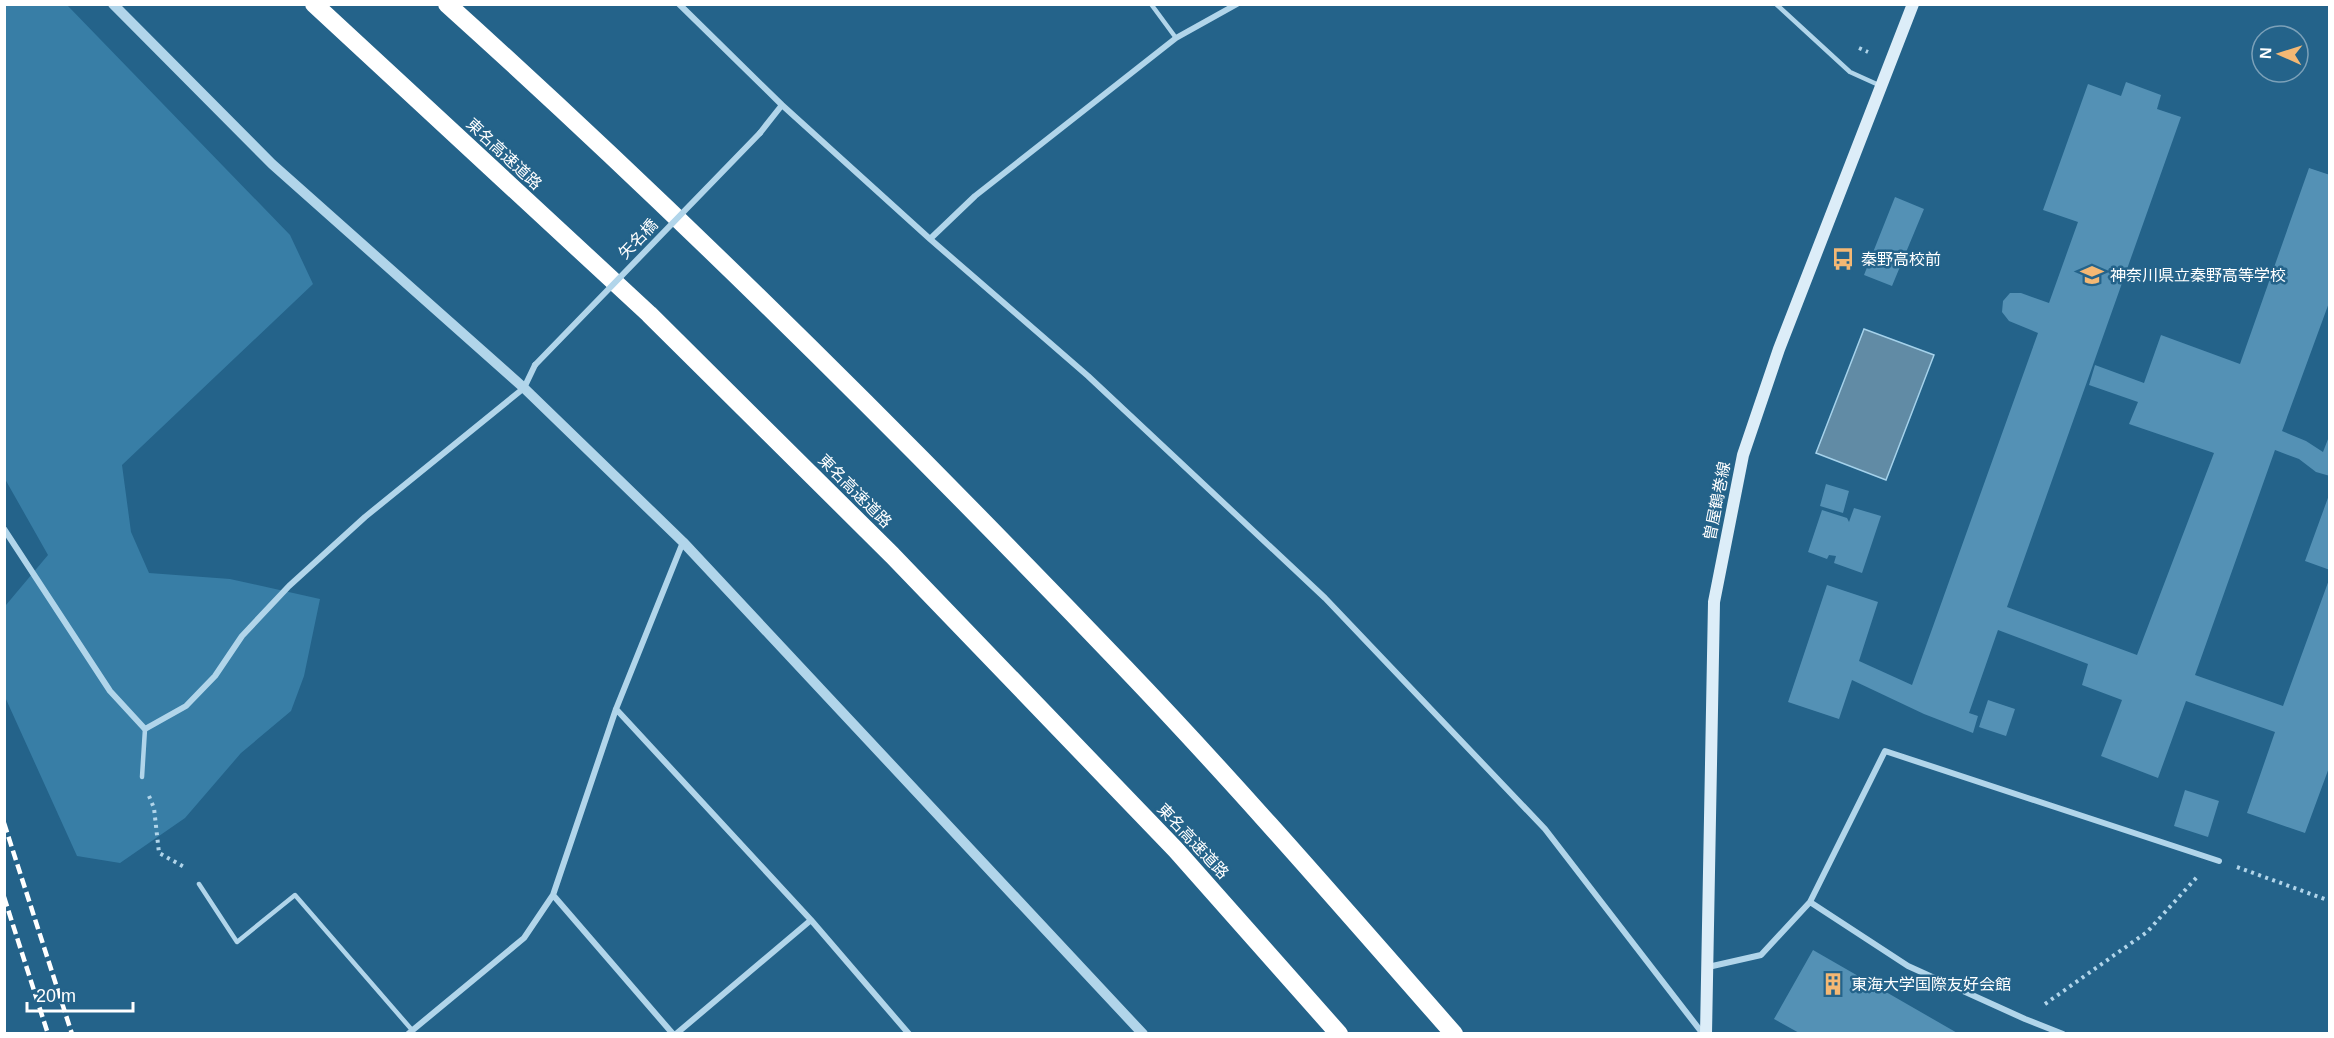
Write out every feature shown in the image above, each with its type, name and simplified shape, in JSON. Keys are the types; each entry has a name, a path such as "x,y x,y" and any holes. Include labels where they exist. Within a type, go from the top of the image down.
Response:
{"highway":[{"name":"東名高速道路","path":"314,4 649,314 892,555 1176,850 1339,1034"},
{"path":"447,4 593,136 872,409 1127,670 1455,1034"}],"main road":[{"name":"曽屋鶴巻線","path":"1704,1034 1708,967 1716,591 1743,455 1779,349 1913,4"}],"street":[{"path":"113,4 272,164 524,388 683,542 1143,1034"},
{"path":"679,4 782,105 930,239 1088,376 1324,598 1545,829 1704,1034"},
{"path":"930,239 975,196 1176,38 1237,4"},
{"name":"矢名橋","path":"524,388 535,365 760,133 782,105"},
{"path":"4,529 110,691 145,729 186,706 215,676 242,636 289,586 348,532 524,388"},
{"path":"410,1032 524,938 553,895 616,709 683,542"},
{"path":"616,709 812,920 909,1034"},
{"path":"1708,967 1761,955 1810,902 1885,751 2219,861"},
{"path":"553,895 675,1034 812,920"},
{"path":"1810,902 1908,966 2063,1034"}],"lane":[{"path":"1151,4 1176,38"},
{"path":"1776,4 1850,72 1881,86"},
{"path":"142,777 145,729"},
{"path":"199,884 237,942 295,895 410,1032"}],"path":[{"path":"1859,48 1868,52"},
{"path":"142,777 154,808 159,853 190,871 199,884"},
{"path":"2025,1019 2146,932 2193,880 2219,861 2330,901"}],"shaded area":[{"path":"4,5 67,5 290,235 313,284 122,465 131,532 149,573 230,579 320,599 304,676 291,711 241,753 185,818 120,863 77,856 5,697 6,605 48,555 5,479"},
{"path":"1864,329 1934,355 1886,480 1816,453"}],"building":[{"path":"2126,82 2161,95 2157,109 2181,117 2007,607 2137,655 2214,453 2129,424 2138,402 2089,385 2095,365 2144,383 2161,335 2240,364 2309,168 2330,175 2330,300 2282,431 2306,441 2323,452 2330,434 2330,476 2316,472 2299,459 2275,450 2195,675 2283,706 2330,577 2330,765 2305,833 2247,813 2275,732 2186,701 2158,778 2101,756 2122,700 2082,685 2088,664 1998,630 1969,713 1978,716 1973,733 1924,714 1852,680 1839,719 1788,702 1827,585 1878,602 1859,661 1912,685 2038,333 2009,321 2002,312 2003,301 2010,293 2021,293 2049,303 2078,222 2043,210 2088,84 2121,96"},
{"path":"1895,197 1924,209 1892,286 1864,275"},
{"path":"1826,484 1849,491 1843,513 1820,506"},
{"path":"2330,495 2330,570 2305,561"},
{"path":"1854,508 1881,516 1862,573 1834,563 1836,556 1829,555 1827,559 1808,552 1822,510 1847,518 1849,522"},
{"path":"1988,700 2015,709 2006,736 1979,727"},
{"path":"2185,790 2219,801 2208,837 2174,826"},
{"name":"東海大学国際友好会館","path":"1813,950 1959,1034 1801,1034 1774,1019"}],"railway":[{"path":"4,823 72,1034"},
{"path":"4,897 48,1034"}],"place":[{"name":"秦野高校前","path":"1843,259"},
{"name":"神奈川県立秦野高等学校","path":"2092,275"},
{"name":"東海大学国際友好会館","path":"1833,984"}]}
